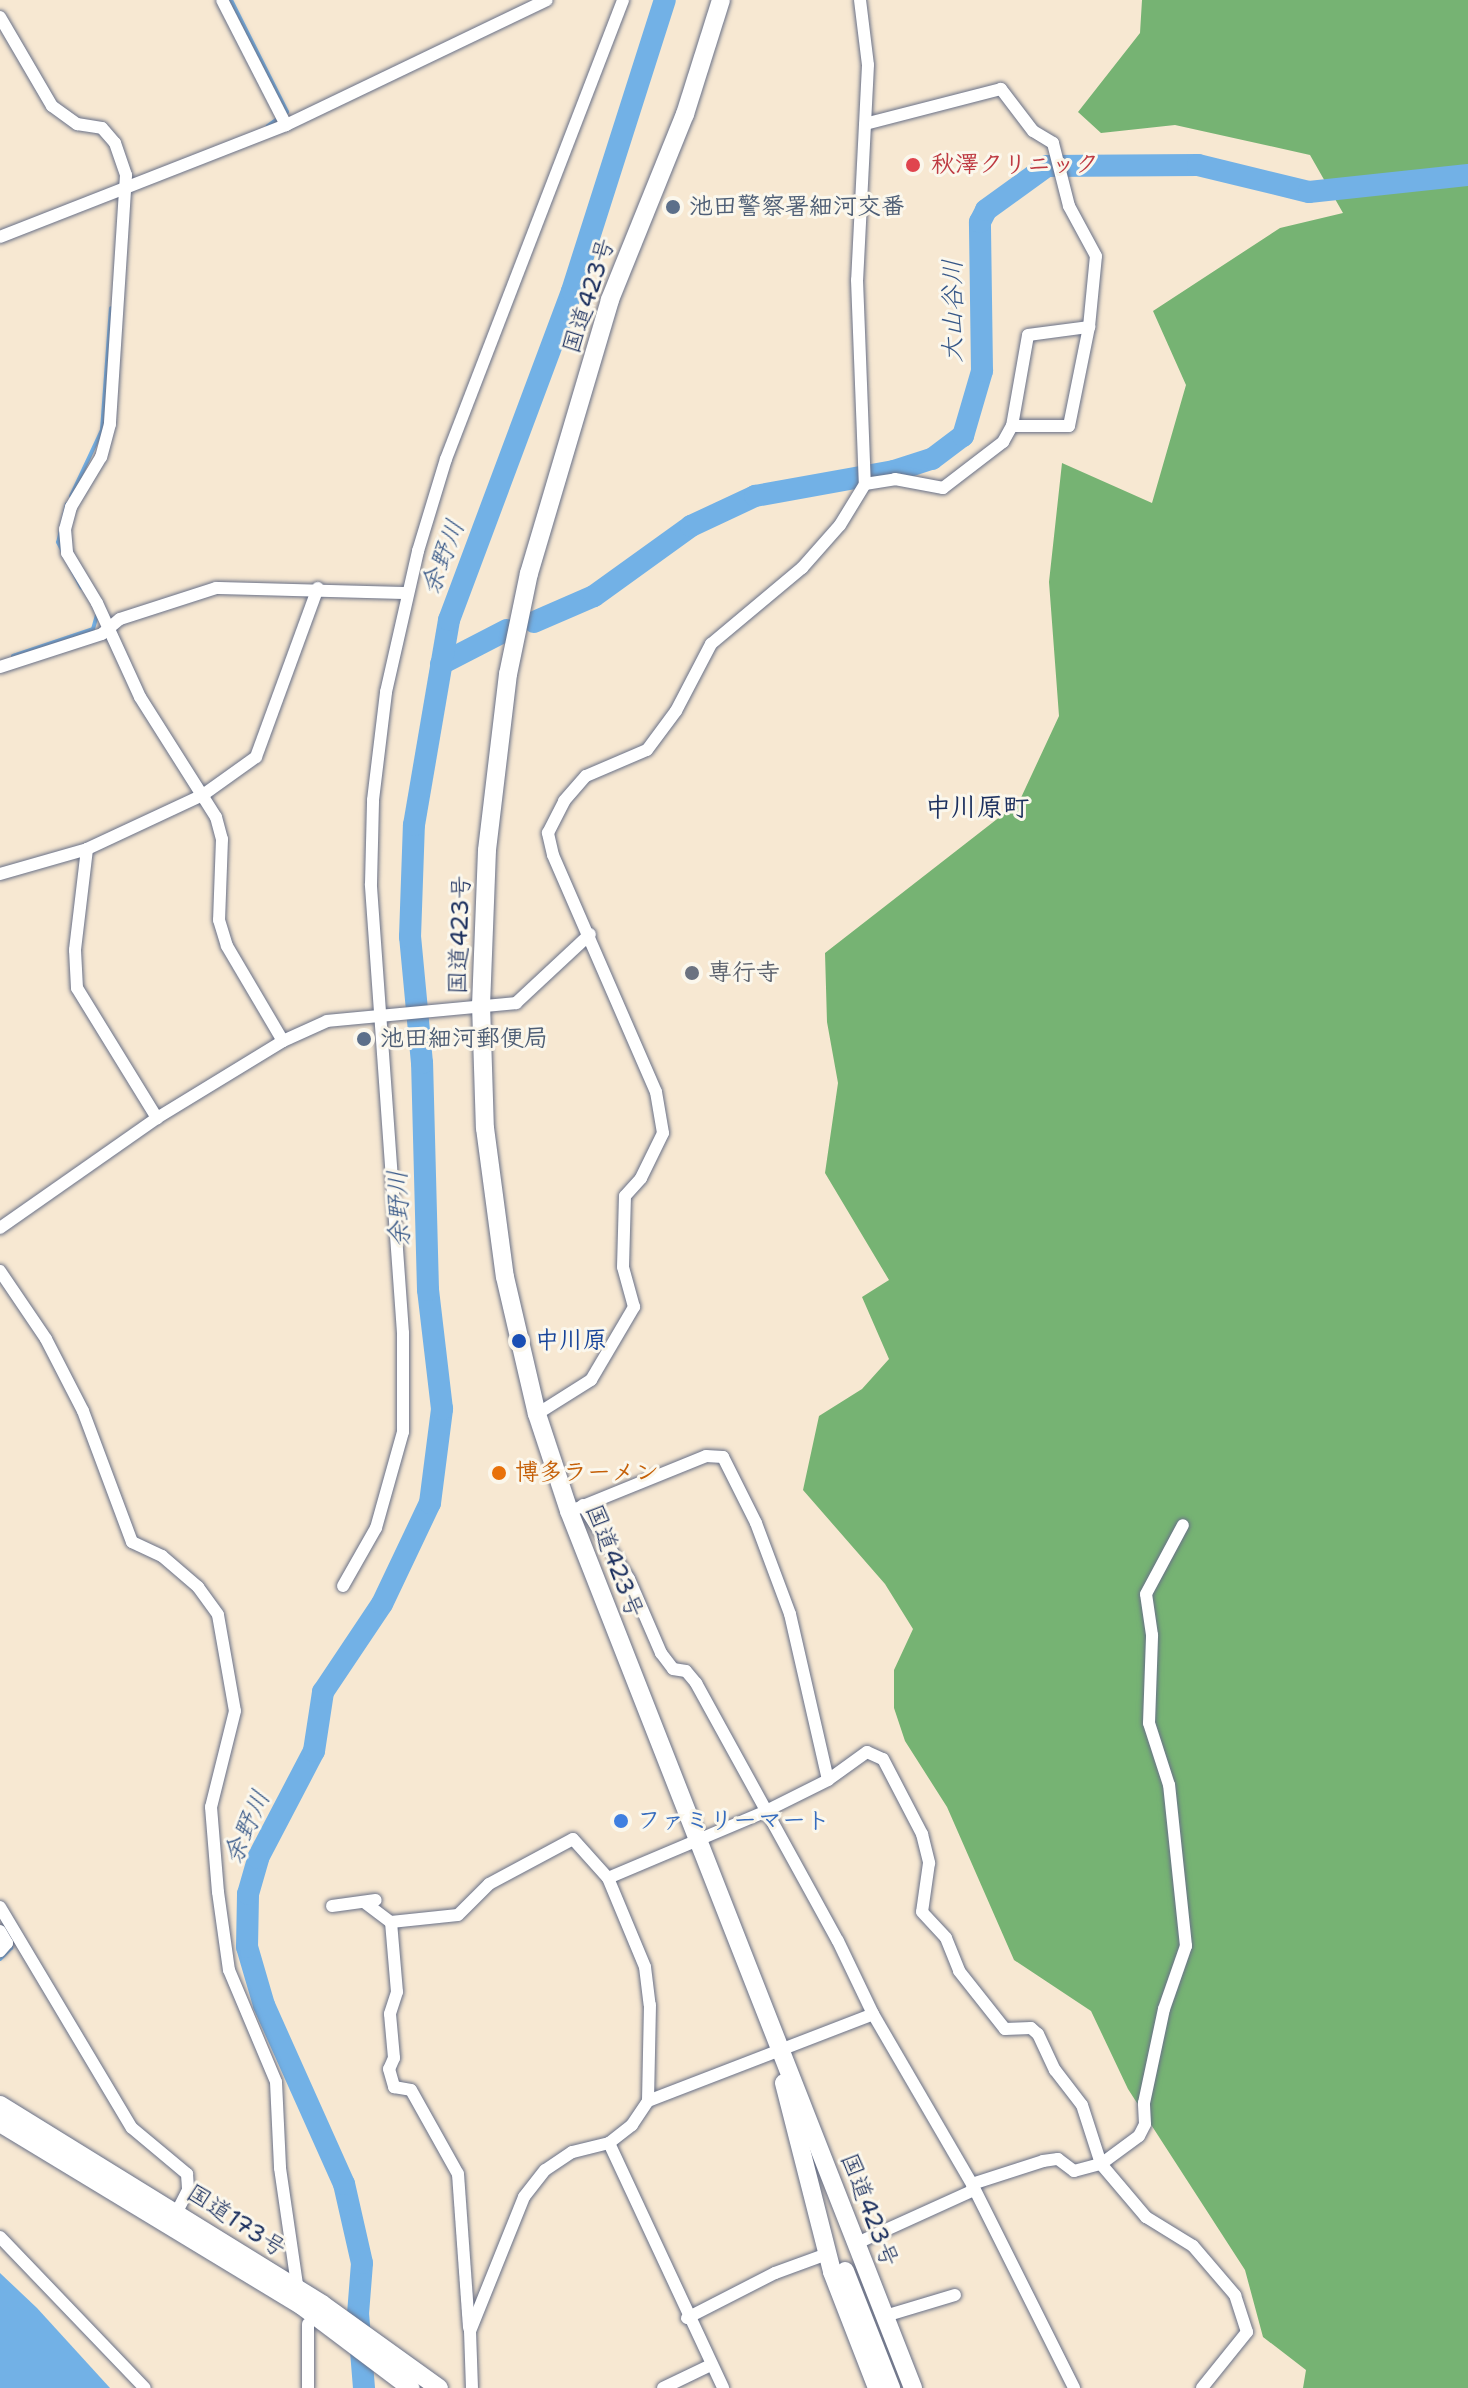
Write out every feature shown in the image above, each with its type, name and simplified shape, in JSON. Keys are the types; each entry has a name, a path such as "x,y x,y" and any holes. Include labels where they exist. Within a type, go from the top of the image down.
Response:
{"highway":[{"name":"国道423号","path":"721,0 685,114 610,300 529,573 494,777 472,1005 493,1212 537,1414 576,1508 697,1843 913,2388"},
{"name":"国道423号","path":"779,2049 827,2254 885,2384"},
{"name":"国道173号","path":"0,2105 388,2361 439,2388"},
{"path":"809,2120 833,2211 901,2388"},
{"name":"国道173号","path":"0,2123 173,2219"},
{"path":"804,2164 885,2384"},
{"name":"国道173号","path":"388,2361 411,2388"}],"street":[{"path":"222,0 286,125"},
{"path":"0,237 127,192 286,125 547,0"},
{"path":"343,1586 376,1528 403,1432 403,1333 381,1013 373,800 386,692 407,593 446,459 623,0"},
{"path":"537,1414 591,1380 634,1307 623,1267 625,1196 641,1178 663,1133 656,1092 548,833 564,801 586,776 647,750 676,711 711,644 802,568 840,525 865,484 857,280 868,65 860,0"},
{"path":"0,17 52,106 77,124 102,128 115,143 127,192 110,424 101,457 71,507 65,529 67,553 109,627 140,697 203,795 222,839 219,920 227,946 283,1041"},
{"path":"865,124 1001,89 1033,131 1053,143 1069,206 1096,256 1089,327 1069,426 1012,426"},
{"path":"865,484 895,479 943,488 1003,442 1012,426 1028,335 1089,327"},
{"path":"0,667 102,634 120,619 216,588 318,588 407,593"},
{"path":"0,874 87,849 203,795 256,757 264,745 318,588"},
{"path":"87,849 75,950 77,988 157,1118"},
{"path":"0,1228 157,1118 283,1041 327,1021 381,1013 516,1003 590,934"},
{"path":"0,1271 46,1339 83,1411 132,1542 162,1556 198,1587 218,1615 235,1711 211,1807 218,1892 229,1970 276,2082 280,2168 310,2308 308,2388"},
{"path":"828,1780 790,1614 756,1523 723,1457 706,1456 576,1508 629,1579 661,1653 673,1669 686,1671 696,1683 764,1812 838,1941 873,2014 973,2187 1074,2388"},
{"path":"855,2244 973,2187 1043,2161 1058,2159 1074,2171 1101,2164 1139,2136 1145,2124 1144,2103 1164,2009 1186,1946 1169,1785 1149,1723 1152,1635 1146,1594 1183,1525"},
{"path":"608,1878 697,1843 764,1812 828,1780 867,1752 883,1759 922,1834 929,1863 922,1912 946,1938 959,1971 1005,2029 1031,2028 1038,2034 1055,2070 1082,2105 1101,2164 1146,2217 1193,2246 1243,2311 1247,2332 1202,2388"},
{"path":"391,1922 458,1915 489,1884 573,1839 608,1878 645,1967 650,2005 648,2101 632,2125 609,2143 572,2152 545,2170 524,2197 470,2331"},
{"path":"332,1906 370,1901 391,1922 397,1992 390,2014 394,2058 389,2069 394,2087 411,2090 458,2174 472,2388"},
{"path":"0,1907 132,2128 187,2174 188,2190 173,2219"},
{"path":"0,1931 7,1943 0,1951"},
{"path":"648,2101 873,2014"},
{"path":"609,2143 709,2366 723,2388"},
{"path":"0,2237 145,2388"},
{"path":"687,2318 775,2273 827,2254"},
{"path":"885,2316 955,2295"},
{"path":"663,2388 709,2366"}],"green space":[{"path":"1142,0 1468,0 1468,2388 1303,2388 1306,2370 1263,2337 1245,2270 1128,2089 1091,2011 1014,1960 947,1807 905,1741 894,1708 894,1670 913,1629 885,1584 803,1490 819,1416 862,1389 889,1359 862,1297 889,1280 825,1173 838,1083 827,1022 825,953 1019,802 1059,716 1049,582 1062,463 1152,503 1186,385 1153,311 1280,228 1343,213 1310,155 1175,125 1101,133 1078,112 1140,33"}],"water":[{"path":"0,2273 37,2308 110,2388 0,2388"}],"waterway":[{"path":"231,0 287,112 268,126"},
{"name":"余野川","path":"364,2388 358,2314 362,2263 344,2184 264,2005 247,1947 248,1894 258,1858 314,1751 323,1692 382,1604 430,1503 442,1409 428,1290 422,1063 410,937 414,825 449,620 572,291 665,0"},
{"name":"大山谷川","path":"534,622 594,596 691,526 755,496 894,471 932,459 963,436 982,371 980,222 986,210 1047,166 1198,165 1309,192 1468,175"},
{"path":"71,496 102,430 111,308"},
{"path":"67,504 58,542 81,587"},
{"path":"13,656 93,629 97,615"},
{"name":"大山谷川","path":"441,664 507,630"},
{"path":"0,1959 11,1948 11,1937"}],"place":[{"name":"秋澤クリニック","path":"913,165"},
{"name":"池田警察署細河交番","path":"673,207"},
{"name":"専行寺","path":"692,973"},
{"name":"池田細河郵便局","path":"364,1039"},
{"name":"中川原","path":"519,1341"},
{"name":"博多ラーメン","path":"499,1473"},
{"name":"ファミリーマート","path":"621,1821"}],"district":[{"name":"中川原町","path":"977,807"}]}
